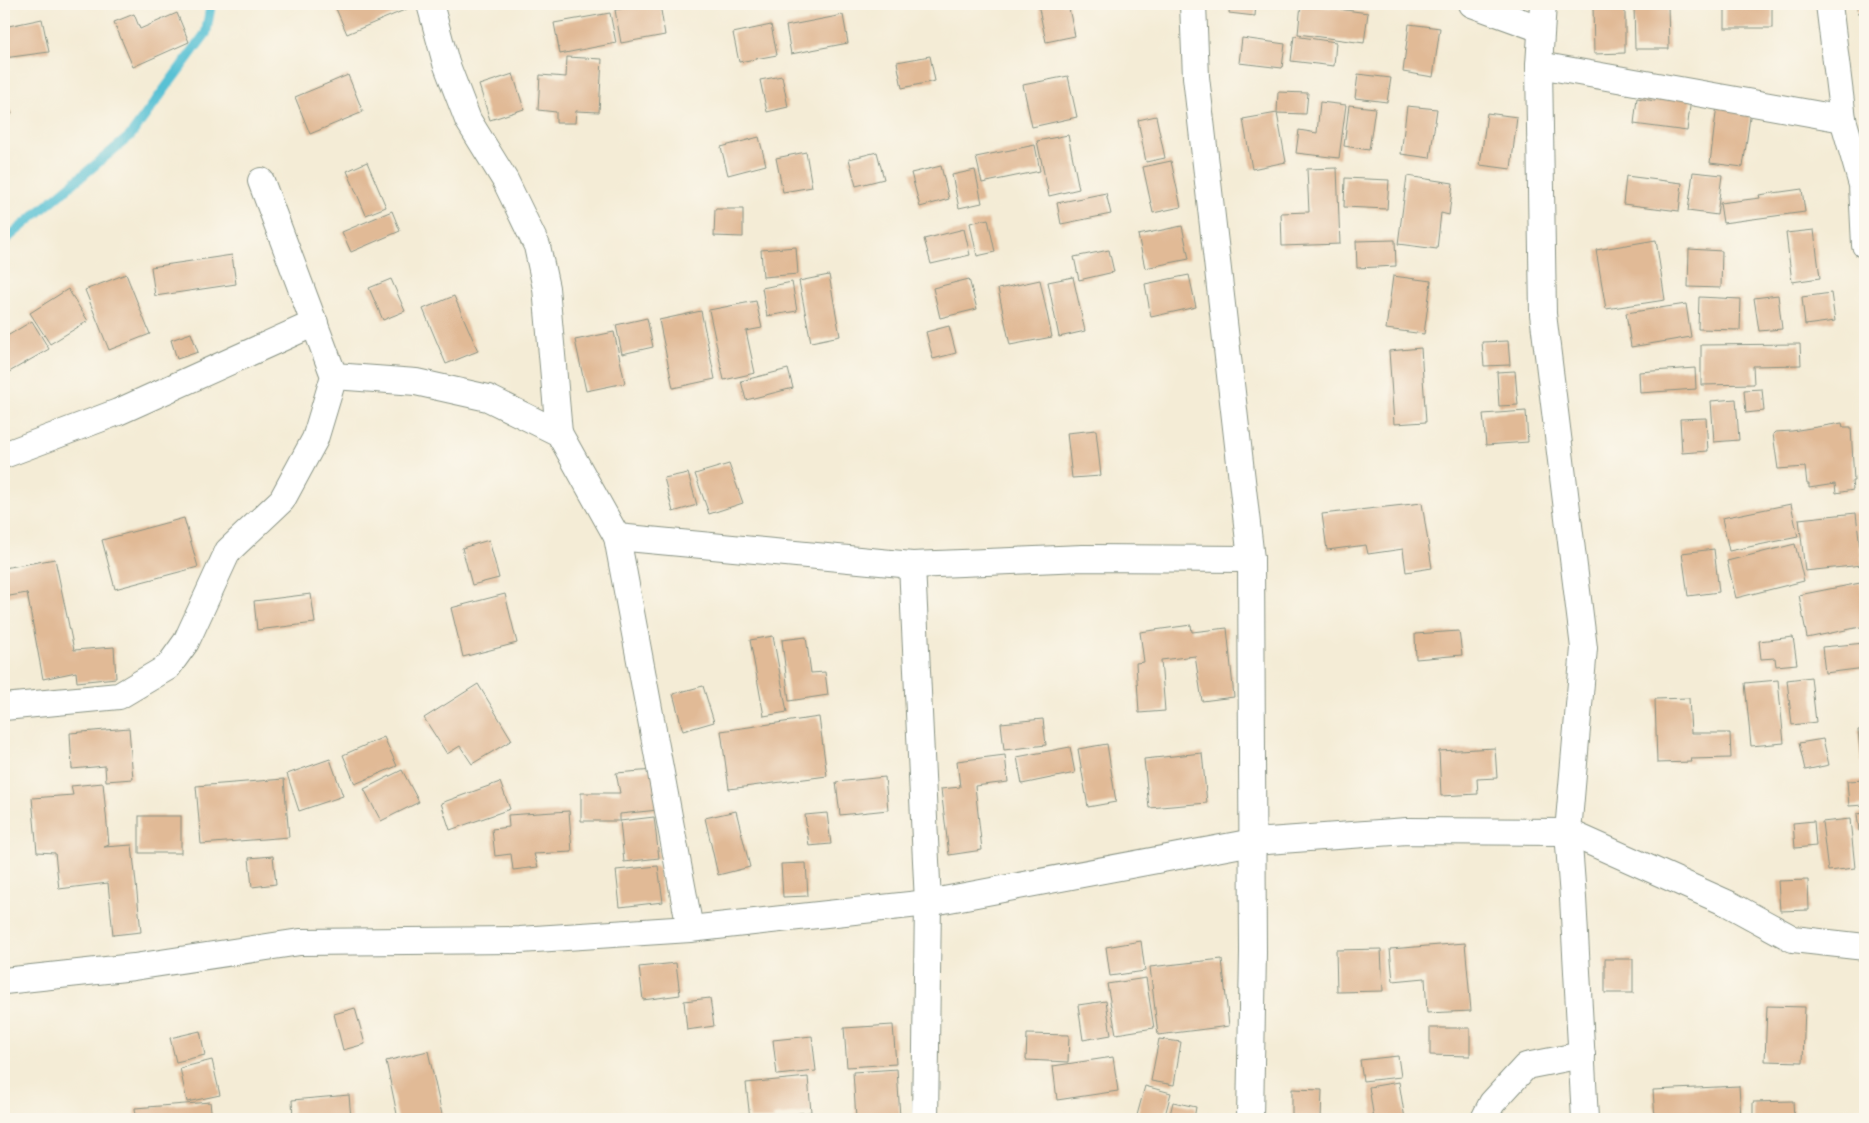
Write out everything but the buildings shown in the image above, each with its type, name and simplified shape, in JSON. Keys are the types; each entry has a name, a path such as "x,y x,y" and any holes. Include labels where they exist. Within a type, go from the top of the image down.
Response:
{"street":[{"path":"430,4 446,63 468,120 505,180 537,246 546,288 559,433 617,538 690,929"},
{"path":"1193,4 1196,77 1251,559 1254,842 1250,1119"},
{"path":"1472,4 1542,16 1539,66 1544,314 1584,648 1568,832 1585,1119"},
{"path":"1829,4 1843,119 1864,186 1865,245"},
{"path":"1539,66 1843,119"},
{"path":"4,707 119,696 168,667 186,642 228,551 282,500 314,439 334,376 260,181"},
{"path":"4,455 118,412 315,323"},
{"path":"334,376 416,382 488,398 559,433"},
{"path":"617,538 912,565 1083,558 1251,559"},
{"path":"912,565 928,903 925,1119"},
{"path":"4,980 134,967 300,942 520,940 690,929 928,903 1254,842 1407,831 1568,832 1730,904 1794,939 1865,948"},
{"path":"1484,1119 1492,1103 1526,1066 1582,1055"}],"waterway":[{"path":"4,241 130,136 206,33 211,4"}]}
